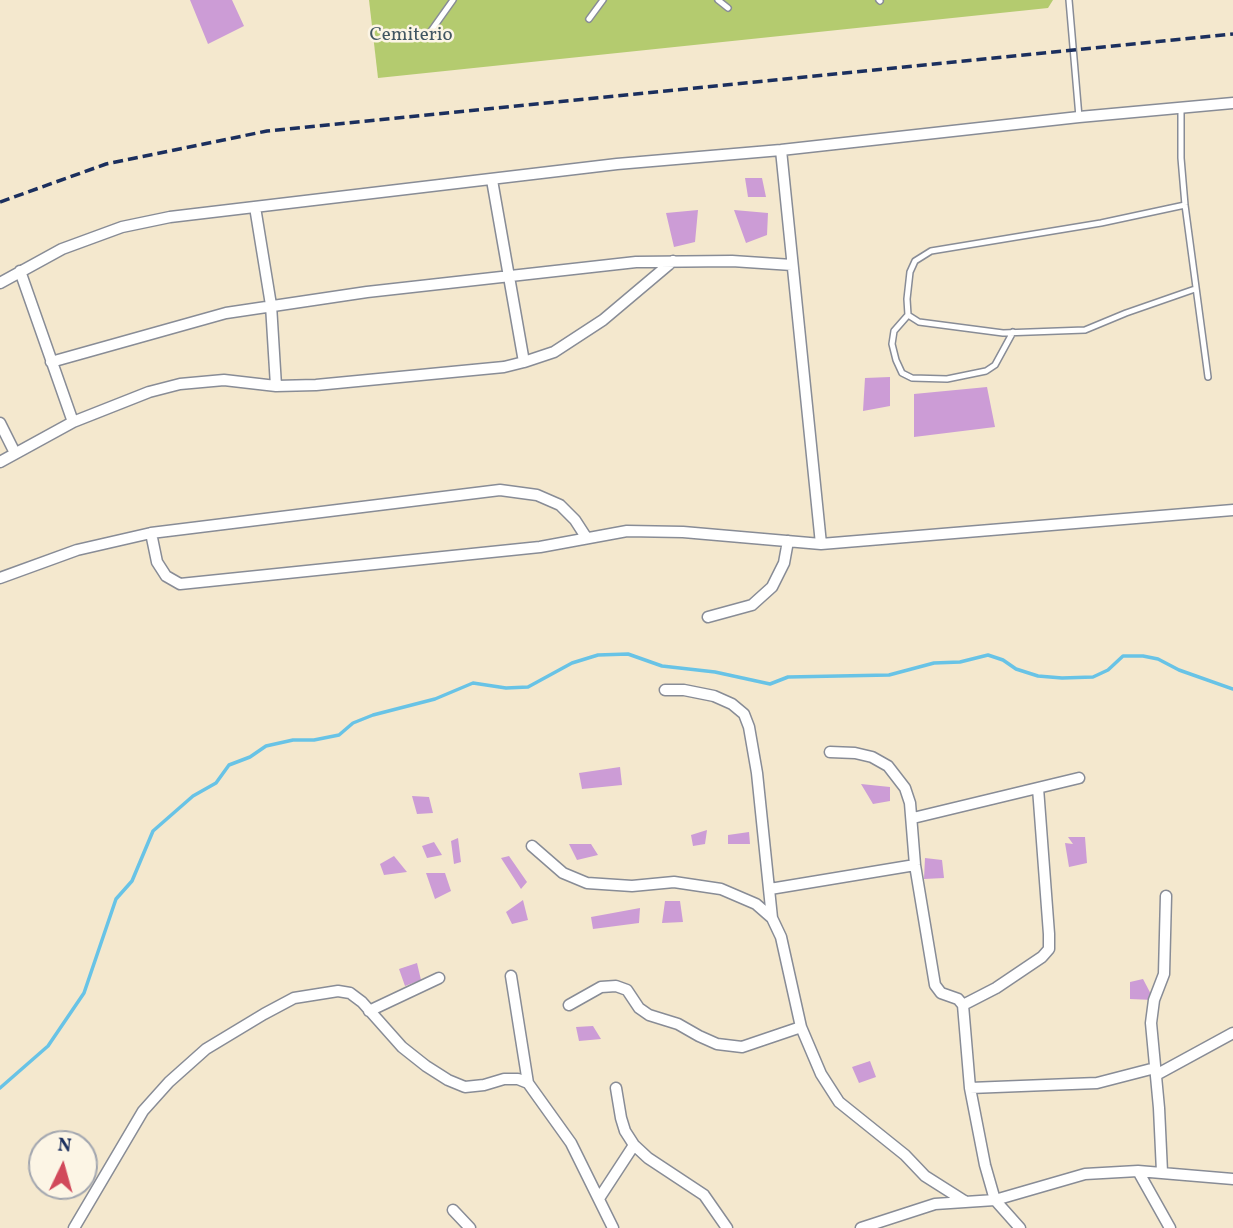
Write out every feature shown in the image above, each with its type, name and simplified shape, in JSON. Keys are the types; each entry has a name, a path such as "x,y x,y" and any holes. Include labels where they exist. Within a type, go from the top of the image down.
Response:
{"street":[{"path":"0,283 62,249 122,227 170,217 617,164 782,150 1233,103"},
{"path":"782,150 821,544"},
{"path":"492,180 524,362"},
{"path":"255,208 271,305 276,386"},
{"path":"0,462 73,422 149,392 180,384 224,380 276,386 358,382 504,367 524,362 554,352 603,320 673,261"},
{"path":"51,362 214,316 271,305 636,262 732,261 792,265"},
{"path":"20,271 73,422"},
{"path":"0,423 15,453"},
{"path":"0,578 77,550 151,533 499,491 537,495 560,505 575,520 586,537"},
{"path":"151,533 157,562 166,576 180,584 540,547 627,531 683,532 821,544 1233,510"},
{"path":"708,617 752,605 772,587 784,563 788,541"},
{"path":"665,690 684,690 714,696 732,704 744,714 757,773 772,918 781,937 802,1027 821,1074 839,1102 905,1155 925,1176 966,1202"},
{"path":"830,752 855,752 872,757 888,766 905,788 913,818 915,865 934,985 941,993 958,999 963,1005 970,1088 985,1165 995,1200 1020,1228"},
{"path":"913,818 1079,778"},
{"path":"963,1005 996,988 1042,957 1049,948 1038,788"},
{"path":"532,846 563,873 587,883 632,886 674,882 721,889 756,904 772,918"},
{"path":"770,889 915,865"},
{"path":"1162,1172 1151,1023 1154,1000 1164,974 1166,897"},
{"path":"511,976 528,1083 571,1143 614,1228"},
{"path":"369,1011 439,978"},
{"path":"569,1005 601,987 616,986 627,990 639,1008 649,1015 678,1024 717,1044 742,1047 802,1027"},
{"path":"74,1228 144,1111 169,1082 206,1049 294,998 338,991 350,993 402,1047 448,1080 465,1087 504,1079 518,1079 528,1083"},
{"path":"970,1088 1097,1083 1156,1071 1233,1033"},
{"path":"616,1088 625,1131 634,1145 648,1158 704,1195 727,1228"},
{"path":"600,1197 634,1145"},
{"path":"861,1228 935,1204 995,1200 1085,1174 1138,1171 1233,1179"},
{"path":"1138,1171 1171,1228"},
{"path":"453,1210 470,1228"}],"lane":[{"path":"426,38 453,0"},
{"path":"589,19 603,0"},
{"path":"718,0 728,8"},
{"path":"1069,0 1079,117"},
{"path":"1181,108 1185,205 1208,377"},
{"path":"1013,332 995,365 986,372 947,379 912,378 902,373 892,344 894,331 908,315 910,272 915,261 931,251 1101,223 1185,205"},
{"path":"908,315 919,322 1003,333 1085,330 1195,289"}],"green space":[{"name":"Cemiterio","path":"369,0 1053,0 1048,8 378,78"}],"building":[{"path":"190,0 232,0 244,26 208,44"},
{"path":"745,178 762,178 766,197 748,197"},
{"path":"698,210 695,242 674,247 666,213"},
{"path":"734,210 768,213 767,235 746,243"},
{"path":"890,377 890,406 863,411 865,378"},
{"path":"987,387 995,427 914,437 914,394"},
{"path":"620,767 622,785 582,789 579,773"},
{"path":"861,784 890,787 890,801 873,804"},
{"path":"412,796 429,797 433,813 417,814"},
{"path":"707,830 705,844 693,846 691,835"},
{"path":"749,832 750,844 728,844 728,835"},
{"path":"1068,837 1085,837 1087,863 1069,867 1065,843 1073,844"},
{"path":"458,838 461,862 454,864 451,841"},
{"path":"434,842 442,855 427,858 422,846"},
{"path":"569,844 591,844 598,855 577,860"},
{"path":"394,856 407,872 384,875 380,864"},
{"path":"509,856 527,882 521,889 501,858"},
{"path":"925,858 942,860 944,878 924,879"},
{"path":"426,873 445,873 451,891 435,899"},
{"path":"523,900 528,920 512,924 506,912"},
{"path":"665,901 680,901 683,922 662,923"},
{"path":"640,908 639,923 593,929 591,917"},
{"path":"417,963 421,980 405,986 399,969"},
{"path":"1143,979 1154,1000 1130,999 1130,982"},
{"path":"593,1026 601,1039 579,1041 576,1027"},
{"path":"870,1061 876,1077 859,1083 852,1067"}],"waterway":[{"path":"0,1088 48,1046 84,993 116,899 132,881 153,831 193,796 216,783 229,765 250,757 266,746 339,735 353,723 373,715 435,699 473,683 506,688 528,687 572,663 598,655 628,654 662,666 715,672 770,684 788,677 889,675 934,663 960,662 988,655 1038,676 1093,677 1108,670 1123,656 1143,656 1158,659 1179,670 1233,689"}],"railway":[{"path":"0,202 106,164 267,131 1233,34"}]}
